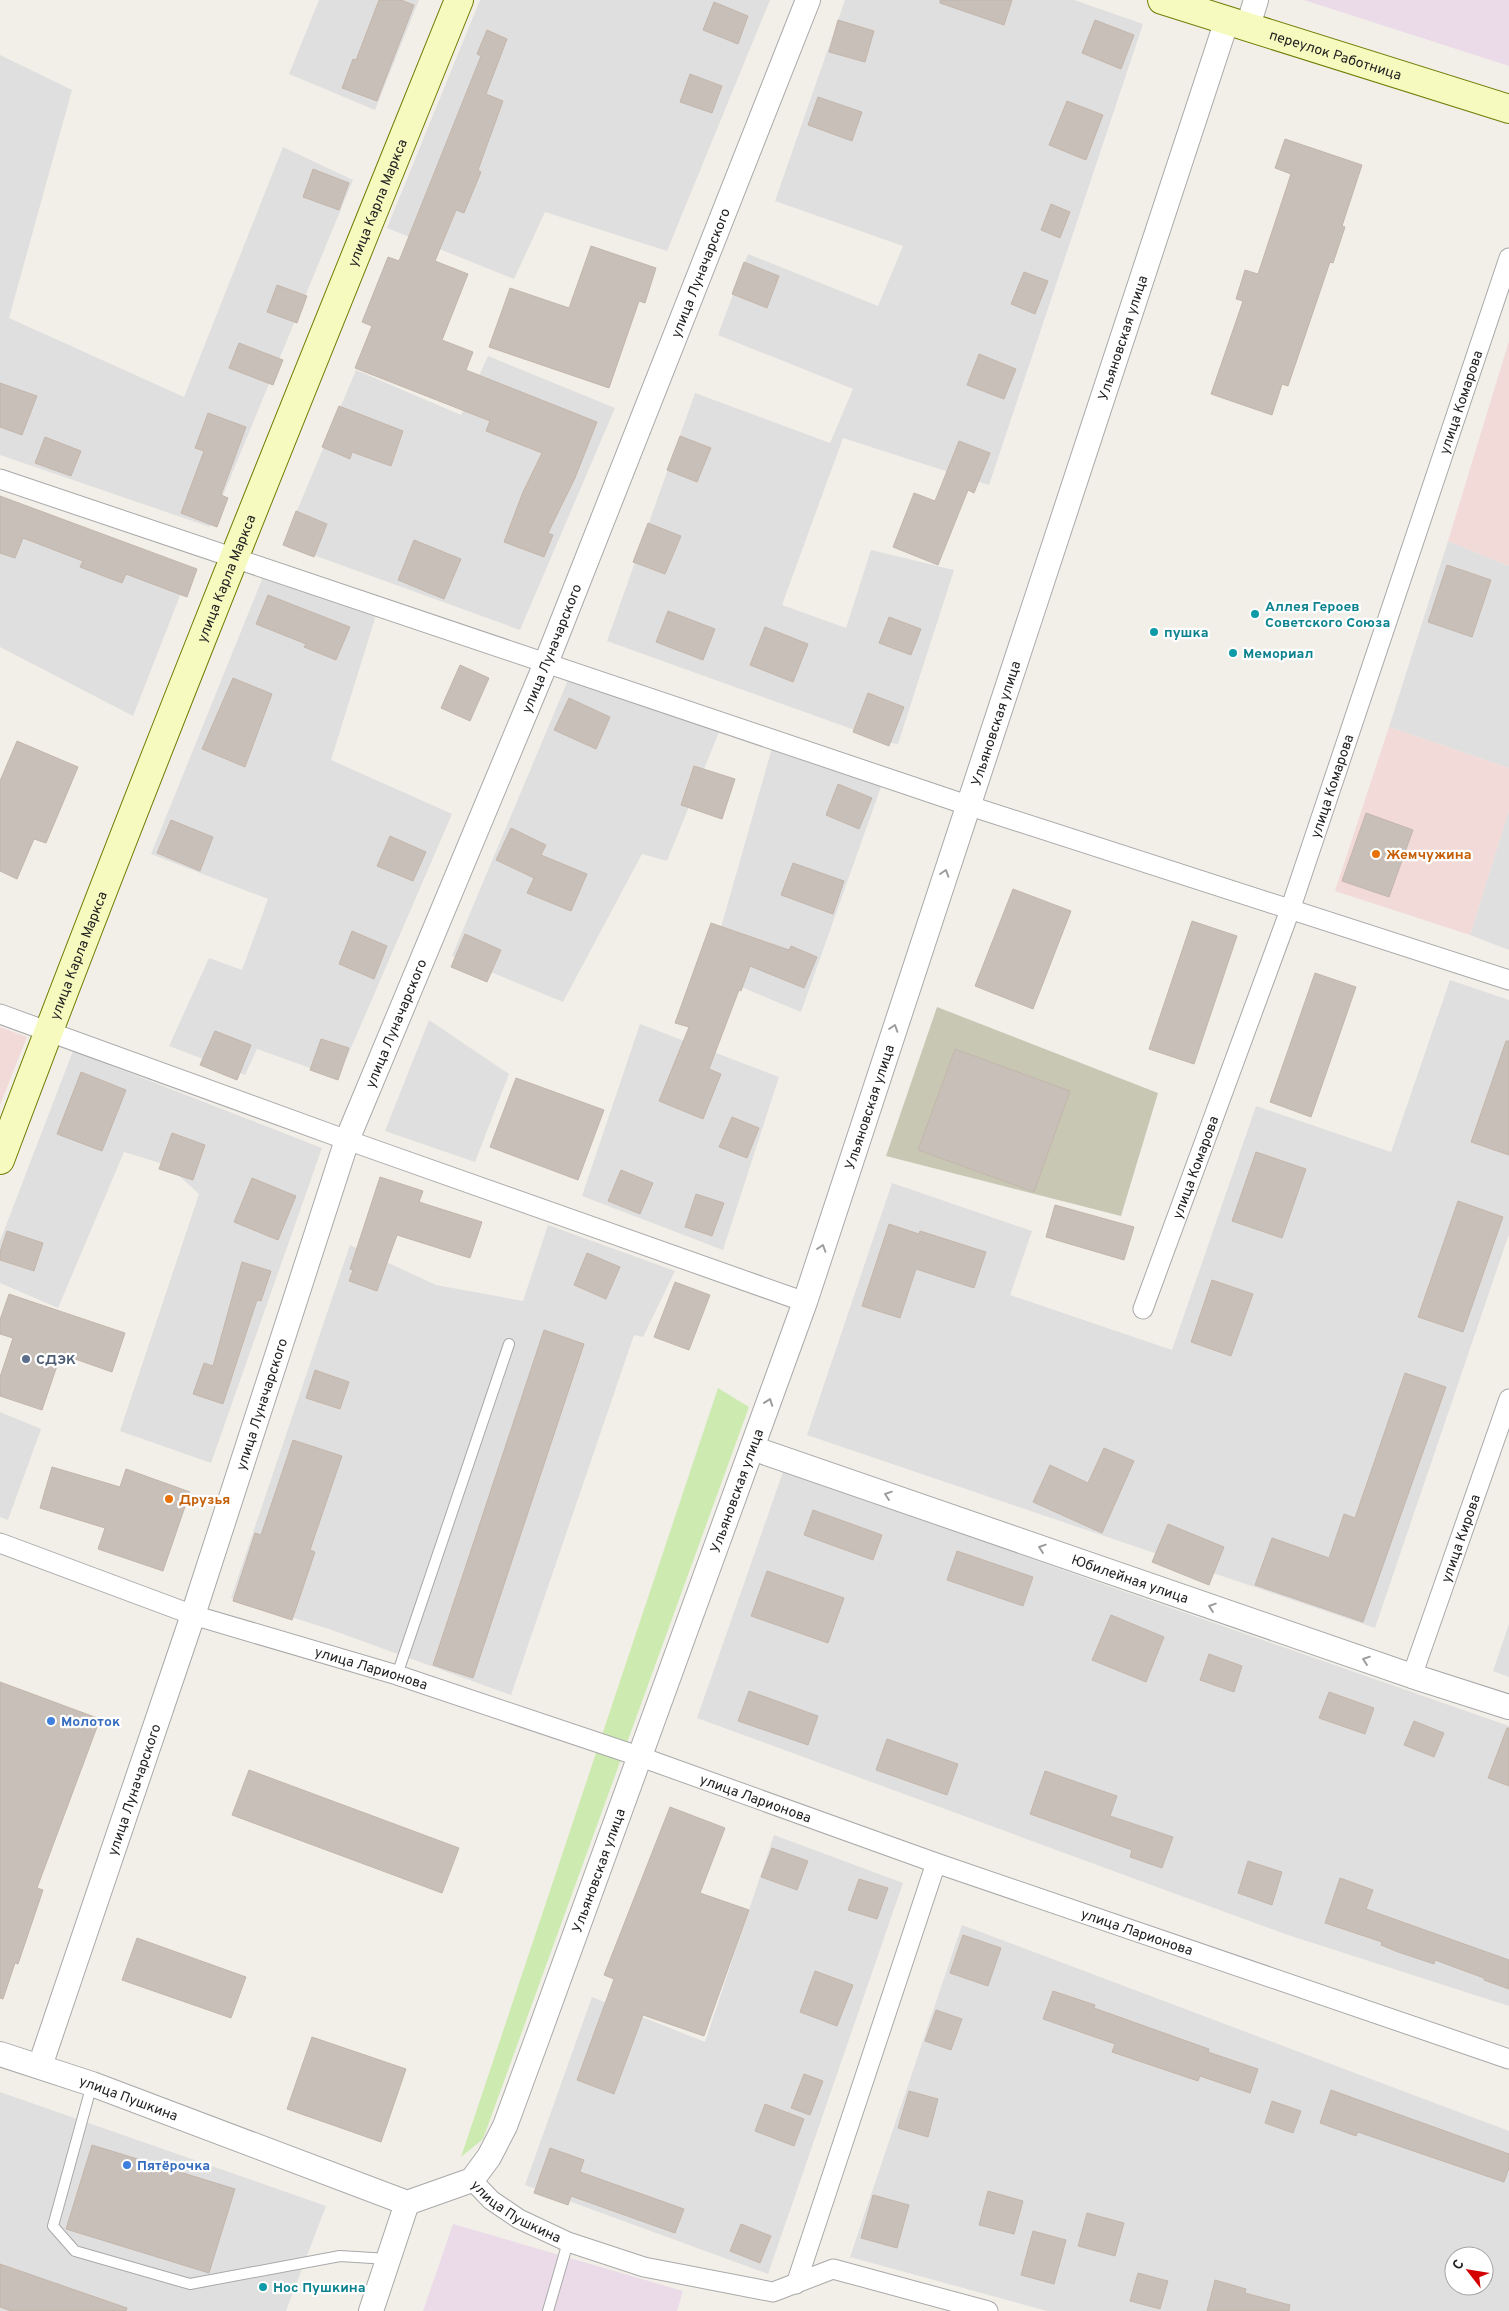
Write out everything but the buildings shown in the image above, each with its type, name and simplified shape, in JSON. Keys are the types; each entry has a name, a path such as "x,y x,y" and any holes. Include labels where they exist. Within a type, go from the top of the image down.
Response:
{"main road":[{"name":"улица Карла Маркса","path":"0,1160 48,1030 234,557 459,0"},
{"name":"переулок Работница","path":"1162,0 1509,109"}],"street":[{"name":"улица Луначарского","path":"40,2066 193,1616 347,1140 546,663 808,0"},
{"name":"Ульяновская улица","path":"472,2180 489,2157 505,2126 641,1757 805,1302 967,805 1237,23 1256,0"},
{"name":"улица Комарова","path":"1142,1309 1290,910 1509,258"},
{"path":"0,480 234,557 967,805 1509,980"},
{"path":"0,1014 347,1140 805,1302"},
{"name":"улица Кирова","path":"1412,1676 1509,1399"},
{"name":"Юбилейная улица","path":"752,1448 1412,1676 1509,1707"},
{"name":"улица Ларионова","path":"0,1543 193,1616 397,1675 641,1757 936,1863 1509,2059"},
{"path":"796,2284 936,1863"},
{"name":"улица Пушкина","path":"0,2054 92,2084 407,2203 472,2180 491,2200 519,2219 568,2242 644,2267 773,2292 833,2269 988,2311"},
{"path":"371,2311 407,2203"}],"lane":[{"path":"397,1675 509,1344"},
{"path":"92,2084 53,2226 76,2251 190,2284 340,2256 388,2260"},
{"path":"548,2311 568,2242"}],"shaded area":[{"path":"319,0 419,0 375,110 289,74"},
{"path":"480,0 770,0 667,251 545,212 514,279 387,228"},
{"path":"845,0 1074,0 1143,24 989,485 843,438 782,605 846,628 871,550 954,570 898,744 607,641 695,393 830,443 853,389 718,335 748,254 878,306 903,246 775,201"},
{"path":"1304,0 1509,0 1509,66"},
{"path":"0,55 72,90 9,318 184,397 283,147 353,180 210,527 0,455"},
{"path":"1509,341 1509,566 1448,541"},
{"path":"488,356 615,408 520,630 283,544 356,370 461,415"},
{"path":"0,502 190,570 133,716 0,647"},
{"path":"1448,541 1509,566 1509,768 1389,727"},
{"path":"265,572 377,612 331,760 452,814 338,1078 257,1049 245,1075 169,1046 209,958 242,970 268,899 151,854"},
{"path":"571,673 721,727 667,861 642,854 563,1002 452,956"},
{"path":"1389,727 1509,768 1509,810 1470,935 1335,891"},
{"path":"772,748 882,784 801,1012 708,973"},
{"path":"1509,810 1509,950 1470,935"},
{"path":"1450,980 1509,1000 1509,1234 1375,1628 807,1435 892,1183 1032,1231 1010,1295 1172,1350 1256,1106 1391,1152"},
{"path":"937,1007 1158,1093 1121,1216 886,1156"},
{"path":"429,1020 509,1074 475,1162 385,1131"},
{"path":"640,1024 779,1077 723,1250 582,1196"},
{"path":"0,1027 27,1037 0,1105"},
{"path":"73,1051 322,1148 211,1463 120,1431 199,1194 167,1165 124,1152 58,1308 0,1283 0,1241"},
{"path":"548,1225 675,1271 643,1337 634,1335 511,1695 329,1629 231,1598 350,1245 436,1285 523,1301"},
{"path":"0,1412 41,1429 8,1520 0,1517"},
{"path":"784,1469 1091,1580 1509,1726 1509,2006 1288,1935 697,1718"},
{"path":"1509,1624 1509,1677 1493,1671"},
{"path":"774,1835 903,1883 768,2274 525,2185 592,1997 705,2042"},
{"path":"962,1925 1509,2131 1509,2311 1047,2311 850,2257"},
{"path":"0,2092 326,2206 286,2311 0,2311"},
{"path":"453,2224 683,2291 677,2311 423,2311"}],"green space":[{"path":"718,1388 749,1407 483,2139 461,2157"}],"place":[{"name":"Аллея Героев Советского Союза","path":"1255,614"},
{"name":"пушка","path":"1154,632"},
{"name":"Мемориал","path":"1233,653"},
{"name":"Жемчужина","path":"1376,854"},
{"name":"СДЭК","path":"26,1359"},
{"name":"Друзья","path":"169,1499"},
{"name":"Молоток","path":"51,1721"},
{"name":"Пятёрочка","path":"127,2165"},
{"name":"Нос Пушкина","path":"263,2287"}]}
